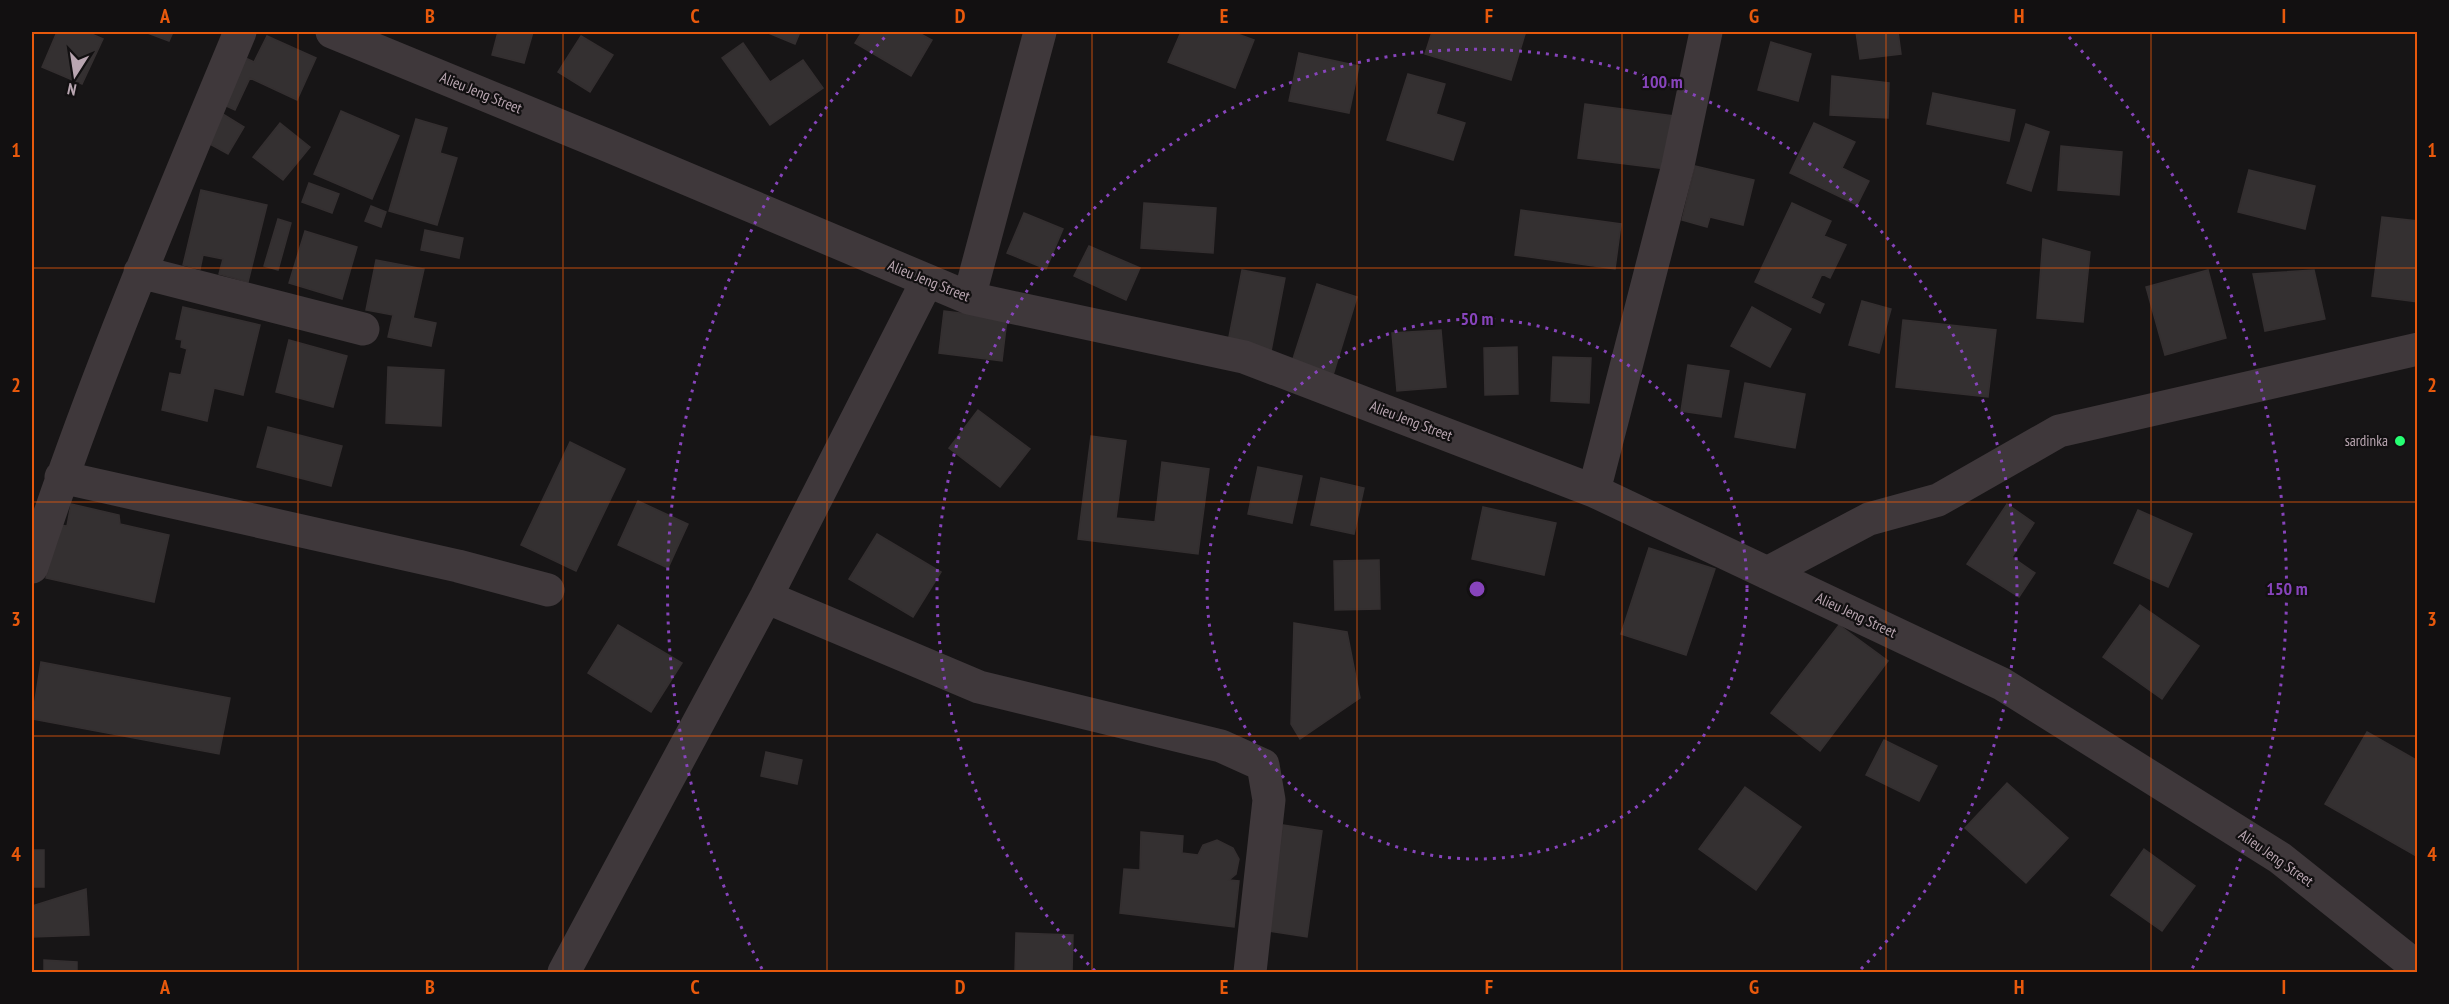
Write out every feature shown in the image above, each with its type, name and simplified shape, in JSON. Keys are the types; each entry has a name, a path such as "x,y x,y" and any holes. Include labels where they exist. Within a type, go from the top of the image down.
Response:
{"street":[{"path":"32,567 61,477 140,272 240,32"},
{"name":"Alieu Jeng Street","path":"332,32 969,298 1244,357 1594,491 2002,684 2280,858 2418,968"},
{"path":"969,298 1040,32"},
{"path":"1594,491 1678,165 1706,32"},
{"path":"140,272 363,329"},
{"path":"564,972 766,597 927,281"},
{"path":"1767,573 1869,519 1938,500 2059,431 2418,349"},
{"path":"61,477 458,566 548,590"},
{"path":"766,597 979,687 1221,746 1263,765 1269,800 1250,972"}],"building":[{"path":"57,32 87,32 103,39 82,84 42,67"},
{"path":"145,32 173,32 169,41"},
{"path":"498,32 533,32 524,63 492,55"},
{"path":"766,32 800,32 795,44"},
{"path":"862,32 917,32 932,40 911,76 855,43"},
{"path":"1181,32 1232,32 1254,40 1235,88 1168,62"},
{"path":"1432,32 1516,32 1525,34 1511,80 1425,54"},
{"path":"1856,32 1898,32 1901,54 1860,59"},
{"path":"267,36 316,58 297,100 250,78 235,110 213,100 235,53 254,62"},
{"path":"581,36 613,55 590,92 558,72"},
{"path":"1771,42 1811,54 1798,101 1758,90"},
{"path":"743,43 770,82 803,60 823,88 770,125 722,58"},
{"path":"1299,53 1359,66 1349,113 1289,101"},
{"path":"1408,74 1445,84 1436,114 1465,123 1453,160 1387,140"},
{"path":"1832,76 1889,83 1888,118 1830,115"},
{"path":"1933,93 2015,110 2009,141 1927,124"},
{"path":"1585,104 1681,117 1674,170 1578,158"},
{"path":"213,108 244,127 228,154 197,137"},
{"path":"341,111 399,136 372,199 314,174"},
{"path":"416,119 447,128 440,153 457,158 437,225 389,211"},
{"path":"280,123 310,147 283,180 253,157"},
{"path":"1814,123 1855,142 1842,168 1869,181 1857,205 1790,173"},
{"path":"2026,124 2049,132 2031,191 2007,183"},
{"path":"2061,146 2122,152 2119,195 2058,190"},
{"path":"1695,166 1754,180 1743,225 1710,217 1707,227 1682,220"},
{"path":"2249,170 2315,186 2305,229 2238,212"},
{"path":"309,183 339,194 332,213 302,202"},
{"path":"201,190 267,205 248,282 219,274 223,259 203,255 200,269 183,265"},
{"path":"1144,203 1216,208 1213,253 1141,248"},
{"path":"1792,203 1831,221 1824,236 1846,245 1830,278 1822,274 1811,298 1824,304 1820,313 1755,282"},
{"path":"371,206 386,212 381,227 365,221"},
{"path":"1521,210 1621,224 1615,269 1515,255"},
{"path":"1024,213 1063,229 1046,269 1007,253"},
{"path":"2382,217 2418,221 2418,302 2372,296"},
{"path":"278,219 291,223 278,270 264,266"},
{"path":"425,230 463,238 459,258 421,250"},
{"path":"305,231 357,247 342,299 289,283"},
{"path":"2043,239 2090,252 2083,322 2037,318"},
{"path":"1089,246 1140,268 1126,300 1074,276"},
{"path":"376,260 424,269 413,318 436,323 431,346 388,337 393,315 366,310"},
{"path":"1242,270 1285,278 1271,351 1228,342"},
{"path":"2208,270 2226,338 2165,355 2146,287"},
{"path":"2314,270 2325,319 2265,331 2253,274"},
{"path":"1317,284 1357,297 1333,375 1292,362"},
{"path":"1862,301 1891,309 1879,353 1849,345"},
{"path":"183,307 260,325 243,395 214,388 207,421 162,410 170,373 181,375 187,349 181,347 182,340 176,339"},
{"path":"1752,307 1791,329 1770,367 1731,346"},
{"path":"944,311 1007,319 1002,361 939,353"},
{"path":"1903,320 1996,330 1988,397 1896,387"},
{"path":"1441,330 1446,387 1397,391 1392,333"},
{"path":"289,340 347,356 333,407 276,392"},
{"path":"1517,347 1518,394 1485,395 1484,348"},
{"path":"1553,357 1591,358 1589,403 1551,401"},
{"path":"1688,365 1729,371 1721,417 1681,411"},
{"path":"388,367 444,370 441,426 386,423"},
{"path":"1745,383 1805,394 1795,448 1735,437"},
{"path":"978,410 1030,449 1000,487 949,448"},
{"path":"268,427 342,446 331,486 257,467"},
{"path":"1091,436 1126,441 1116,518 1155,522 1162,462 1209,469 1198,554 1078,539"},
{"path":"570,442 625,469 576,571 521,545"},
{"path":"1258,467 1302,476 1292,523 1248,514"},
{"path":"1321,478 1364,488 1354,534 1311,525"},
{"path":"638,501 688,524 668,568 618,545"},
{"path":"71,504 119,515 120,524 169,535 154,602 46,578 58,525 67,526"},
{"path":"2007,504 2034,523 2012,557 2035,573 2019,597 1967,564"},
{"path":"1483,507 1556,523 1544,575 1472,559"},
{"path":"2138,510 2192,534 2168,587 2114,563"},
{"path":"877,534 941,572 913,617 849,579"},
{"path":"1649,548 1715,569 1686,655 1621,634"},
{"path":"1379,560 1380,609 1335,610 1334,561"},
{"path":"2140,605 2199,646 2162,699 2103,657"},
{"path":"1294,623 1347,632 1360,698 1300,739 1291,724"},
{"path":"618,625 682,663 651,712 588,673"},
{"path":"1839,625 1888,661 1820,751 1771,713"},
{"path":"41,662 230,698 219,754 32,719"},
{"path":"2367,732 2418,761 2418,857 2325,804"},
{"path":"1884,740 1937,766 1919,801 1866,775"},
{"path":"766,752 802,760 797,784 761,776"},
{"path":"2007,783 2068,838 2026,883 1965,828"},
{"path":"1745,787 1801,827 1756,890 1699,849"},
{"path":"1283,825 1322,831 1307,937 1268,931"},
{"path":"1141,832 1183,836 1182,853 1198,855 1203,845 1217,840 1233,848 1239,859 1236,874 1229,880 1239,881 1234,927 1120,913 1124,869 1140,870"},
{"path":"2144,849 2195,886 2162,931 2111,895"},
{"path":"32,850 44,850 44,887 32,887"},
{"path":"86,889 89,935 32,937 32,906"},
{"path":"1016,933 1073,935 1072,972 1015,972"},
{"path":"44,960 77,962 77,972 44,972"}],"place":[{"name":"sardinka","path":"2400,441"}]}
